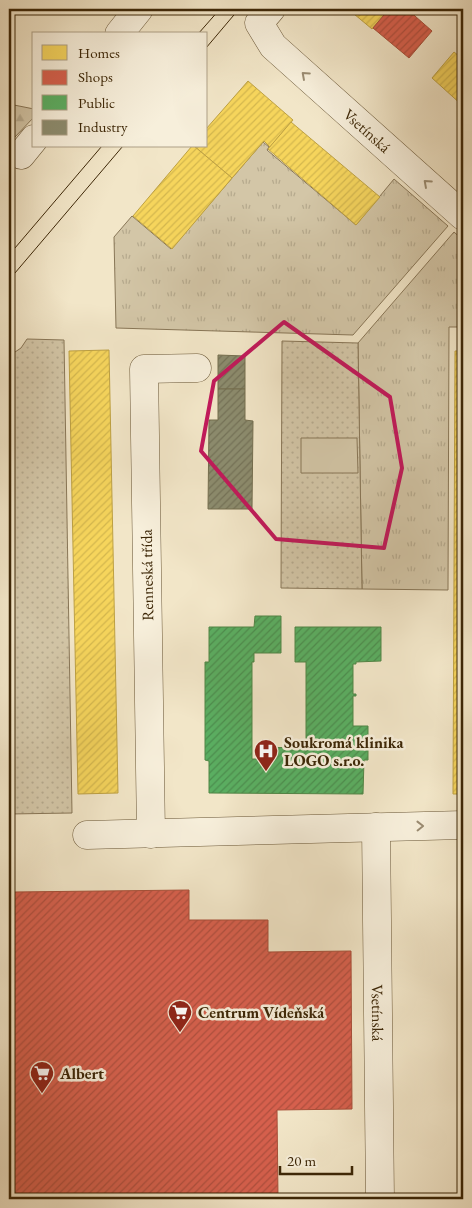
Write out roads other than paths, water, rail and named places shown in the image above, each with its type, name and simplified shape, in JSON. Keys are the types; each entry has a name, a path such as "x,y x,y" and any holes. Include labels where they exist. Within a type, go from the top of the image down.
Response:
{"street":[{"path":"121,32 139,9"},
{"name":"Vsetínská","path":"271,9 259,23 273,46 463,216"},
{"name":"Renneská třída","path":"151,834 144,368 197,368"},
{"path":"87,834 151,834 463,825"},
{"name":"Vsetínská","path":"376,827 380,1199"}],"tram line":[{"path":"200,32 220,9"},
{"path":"208,46 239,9"},
{"path":"9,255 100,148"},
{"path":"9,280 121,148"}],"place":[{"name":"Soukromá klinika LOGO s.r.o.","path":"266,772"},
{"name":"Centrum Vídeňská","path":"180,1033"},
{"name":"Albert","path":"42,1094"}]}
